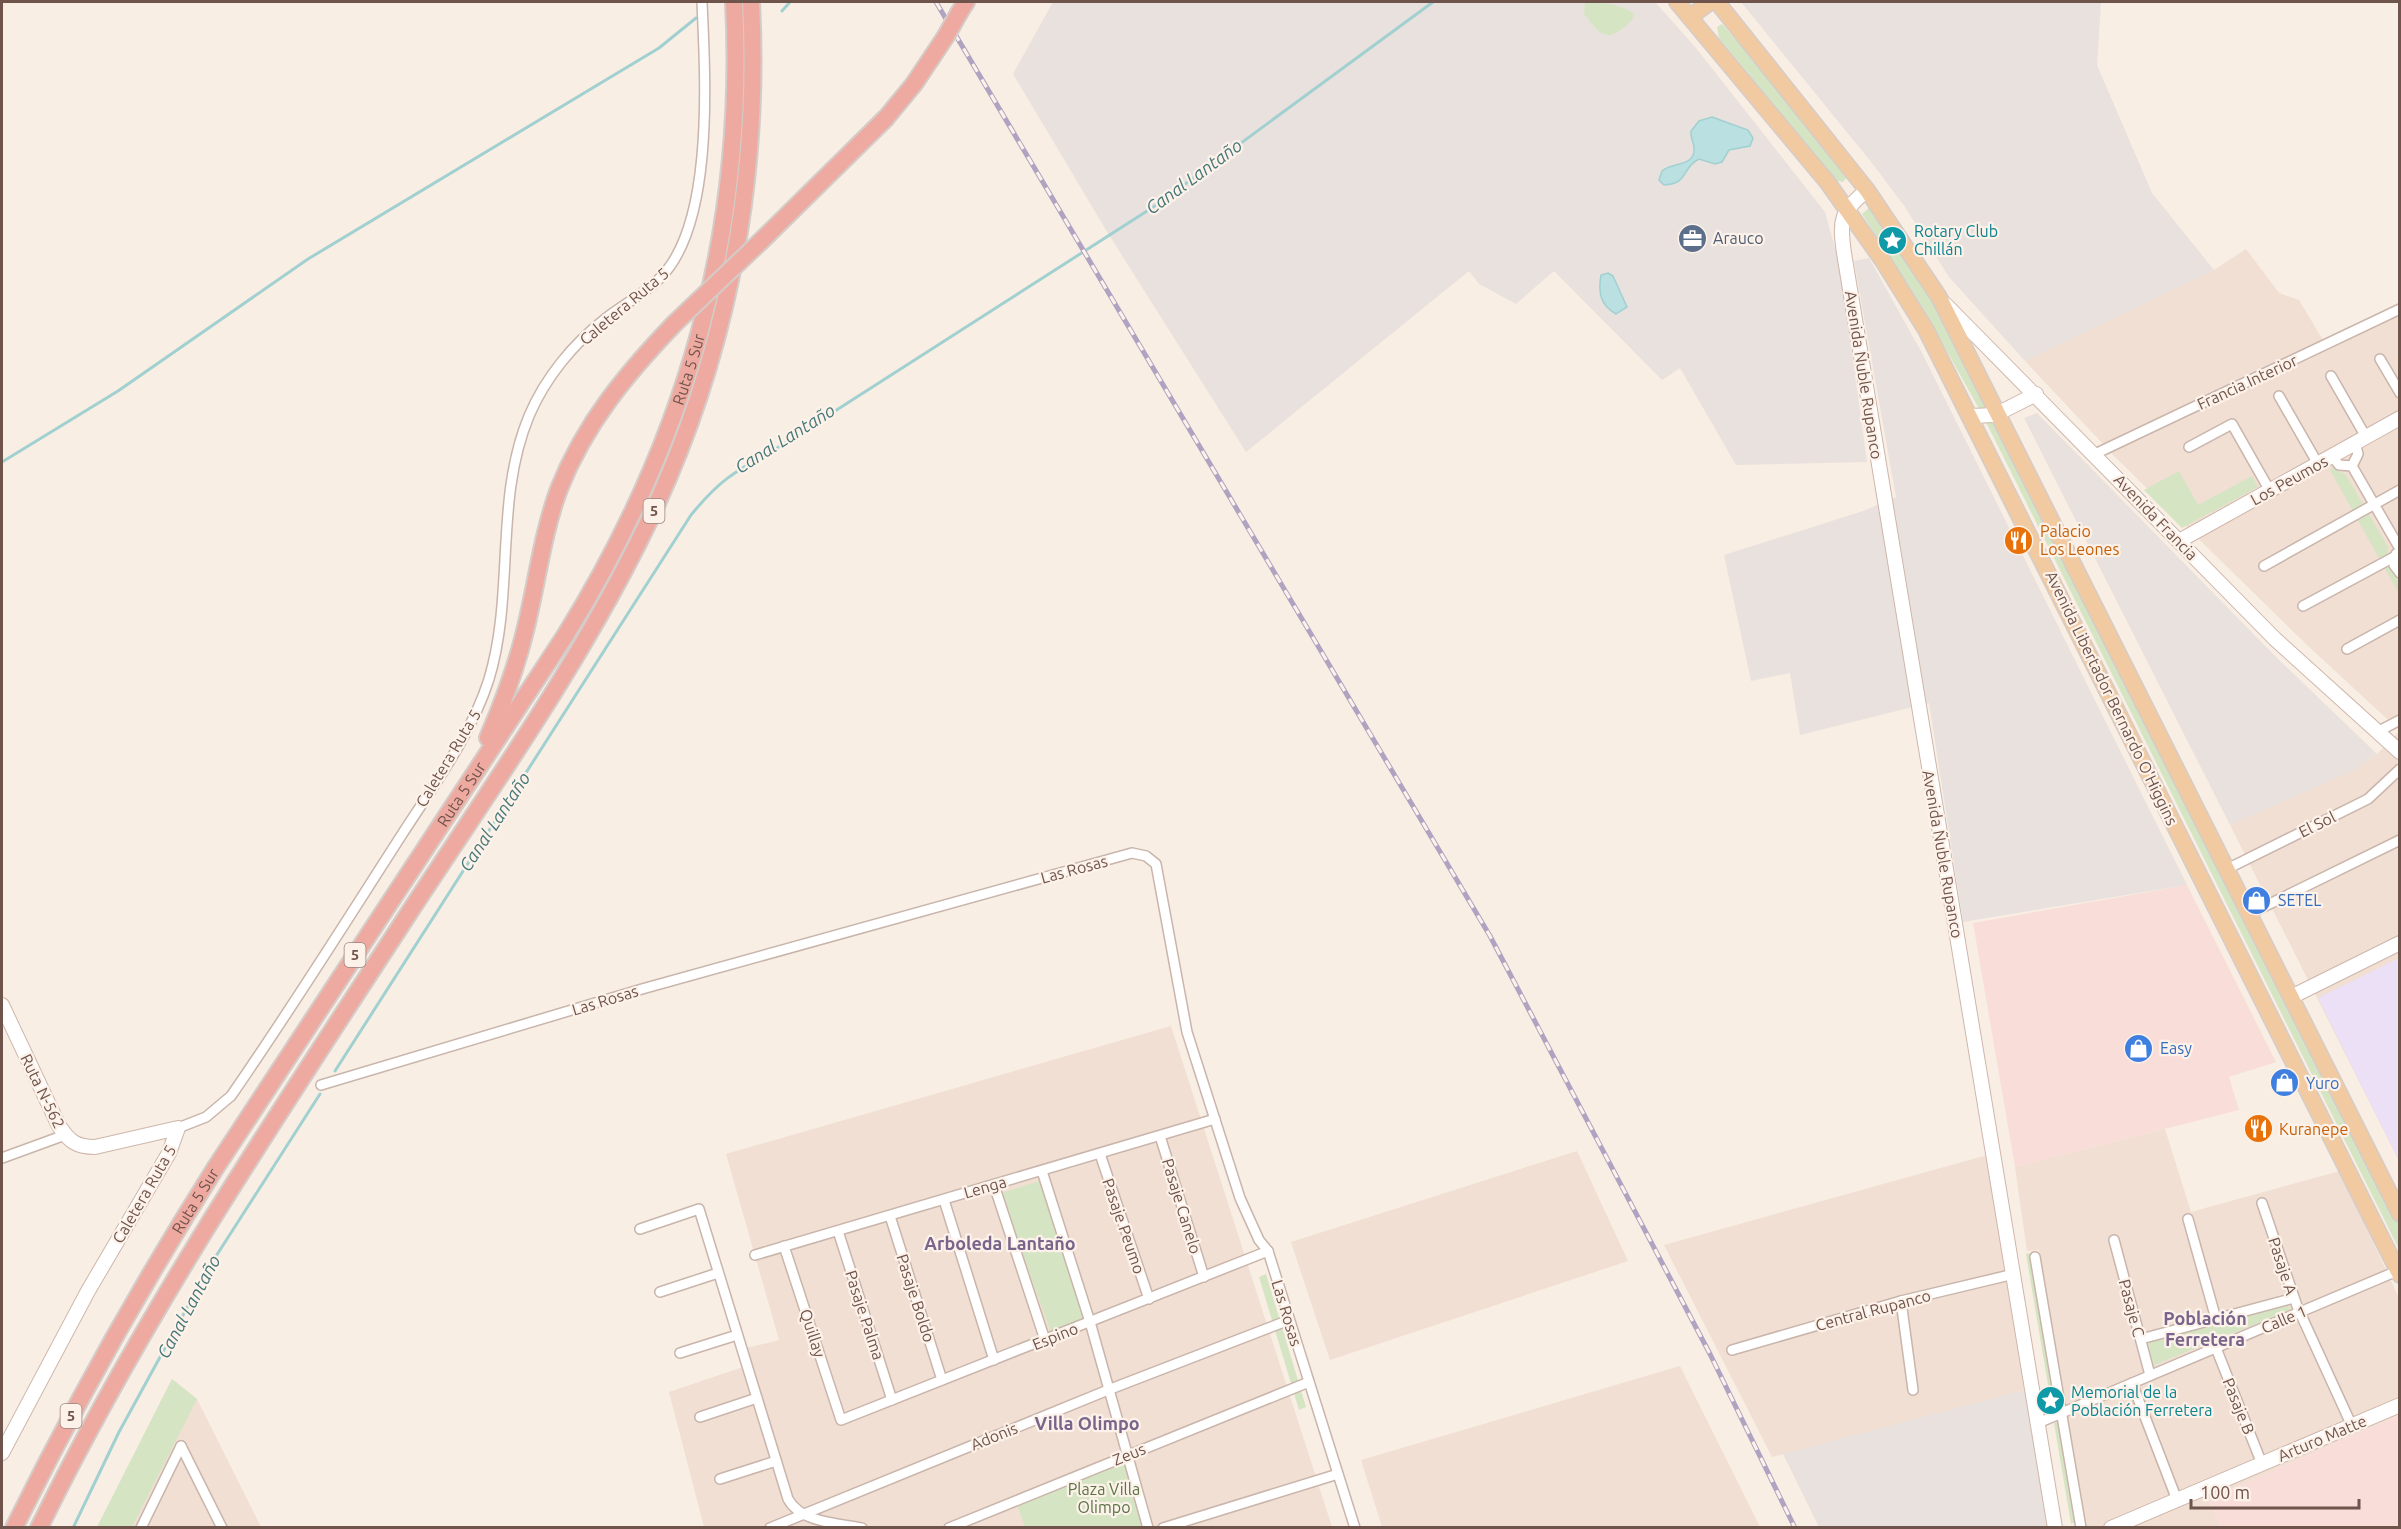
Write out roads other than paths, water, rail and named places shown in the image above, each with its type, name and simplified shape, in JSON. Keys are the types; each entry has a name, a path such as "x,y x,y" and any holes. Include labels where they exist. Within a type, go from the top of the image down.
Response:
{"highway":[{"name":"Ruta 5 Sur","path":"14,1527 97,1368 172,1238 565,636 605,570 641,499 682,394 712,286 726,209 736,99 734,2"},
{"name":"Ruta 5 Sur","path":"39,1527 118,1375 191,1250 557,685 618,582 656,505 701,393 720,326 735,257 750,132 751,2"},
{"path":"470,780 496,719 517,660 545,535 568,468 590,426 612,393 675,323 886,118 914,84 964,5"}],"main road":[{"name":"Avenida Libertador Bernardo O'Higgins","path":"1677,2 1803,151 1846,208 1926,330 2398,1273"},
{"path":"1690,17 1710,2"},
{"name":"Avenida Libertador Bernardo O'Higgins","path":"1717,2 1867,190 1939,297 2000,413 2400,1214"},
{"path":"2111,697 2124,689 2137,688"}],"street":[{"name":"Caletera Ruta 5","path":"2,1453 72,1320 169,1153 178,1128 206,1117 231,1096 379,871 475,716 498,646 503,605 510,491 519,446 531,412 549,380 574,349 602,321 662,277 676,259 686,238 697,192 702,142 704,76 702,2"},
{"path":"1846,208 1867,190"},
{"name":"Avenida Ñuble Rupanco","path":"1846,208 1843,220 1844,253 2055,1527"},
{"name":"Avenida Francia","path":"1939,297 2275,639 2400,752"},
{"name":"Francia Interior","path":"2095,454 2400,309"},
{"path":"2380,359 2400,393"},
{"path":"2331,376 2361,440 2352,466 2345,468 2339,465 2332,456"},
{"path":"1971,416 1984,417 2000,413 2036,394"},
{"path":"2279,396 2318,464"},
{"name":"Los Peumos","path":"2180,541 2400,418"},
{"path":"2189,447 2232,424 2270,490"},
{"path":"2352,466 2398,552 2394,565 2400,573"},
{"path":"2264,567 2400,490"},
{"path":"2303,606 2398,552"},
{"path":"2347,649 2400,620"},
{"path":"2377,732 2400,720"},
{"name":"El Sol","path":"2227,869 2368,799 2400,769"},
{"path":"2249,914 2400,840"},
{"name":"Las Rosas","path":"321,1084 642,989 1132,853 1146,856 1156,864 1188,1032 1215,1119 1248,1219 1268,1251 1355,1527"},
{"path":"2291,997 2400,943"},
{"name":"Ruta N-562","path":"2,1005 65,1135 77,1145 95,1147 178,1128"},
{"name":"Lenga","path":"755,1255 1215,1119"},
{"path":"2,1158 65,1135"},
{"name":"Pasaje Canelo","path":"1160,1136 1204,1276"},
{"name":"Pasaje Peumo","path":"1100,1154 1149,1299"},
{"path":"1042,1171 1090,1322 1148,1527"},
{"path":"994,1185 1045,1340"},
{"path":"944,1200 994,1360"},
{"name":"Pasaje A","path":"2262,1203 2294,1298 2352,1426"},
{"path":"640,1229 699,1209 788,1499 801,1514 862,1527"},
{"name":"Pasaje Boldo","path":"890,1216 942,1380"},
{"path":"2188,1219 2216,1319"},
{"name":"Pasaje Palma","path":"838,1231 892,1400"},
{"name":"Pasaje C","path":"2114,1240 2150,1375"},
{"name":"Quillay","path":"784,1246 841,1420"},
{"name":"Espino","path":"841,1420 1268,1251"},
{"path":"2036,1257 2081,1527"},
{"path":"660,1292 718,1273"},
{"name":"Calle 1","path":"2038,1423 2061,1411 2398,1273"},
{"name":"Central Rupanco","path":"1732,1350 1901,1301 2014,1274"},
{"name":"Calle 1","path":"2141,1339 2294,1298"},
{"path":"1901,1301 1913,1390"},
{"name":"Adonis","path":"770,1527 1108,1389 1290,1320"},
{"path":"680,1353 737,1335"},
{"name":"Pasaje B","path":"2216,1347 2262,1464"},
{"name":"Zeus","path":"949,1527 1309,1382"},
{"path":"2132,1383 2177,1500"},
{"path":"700,1417 757,1398"},
{"name":"Arturo Matte","path":"2111,1527 2400,1405"},
{"path":"141,1527 181,1446 222,1527"},
{"path":"720,1479 776,1461"},
{"path":"1163,1527 1338,1474"}],"water":[{"path":"1712,117 1748,130 1753,138 1750,146 1729,150 1722,162 1715,164 1699,159 1677,182 1664,185 1659,180 1662,171 1690,160 1694,148 1691,131 1699,121"},
{"path":"1608,273 1613,276 1627,307 1616,314 1606,306 1601,298 1601,275"}],"waterway":[{"path":"782,11 790,2"},
{"name":"Canal Lantaño","path":"335,1071 691,515 718,486 736,472 771,452 1158,204 1433,2"},
{"path":"2,462 118,391 308,259 659,48 696,18"},
{"name":"Canal Lantaño","path":"73,1528 119,1432 211,1264 320,1094"}],"railway":[{"path":"936,2 1490,936 1710,1354 1795,1528"}],"place":[{"name":"Arauco","path":"1692,238"},
{"name":"Rotary Club Chillán","path":"1893,240"},
{"name":"Palacio Los Leones","path":"2019,540"},
{"name":"SETEL","path":"2257,900"},
{"name":"Easy","path":"2139,1048"},
{"name":"Yuro","path":"2285,1083"},
{"name":"Kuranepe","path":"2258,1129"},
{"name":"Memorial de la Población Ferretera","path":"2050,1401"}],"district":[{"name":"Arboleda Lantaño","path":"1000,1244"},
{"name":"Población Ferretera","path":"2205,1329"},
{"name":"Villa Olimpo","path":"1087,1424"}],"park label":[{"name":"Plaza Villa Olimpo","path":"1104,1498"}]}
